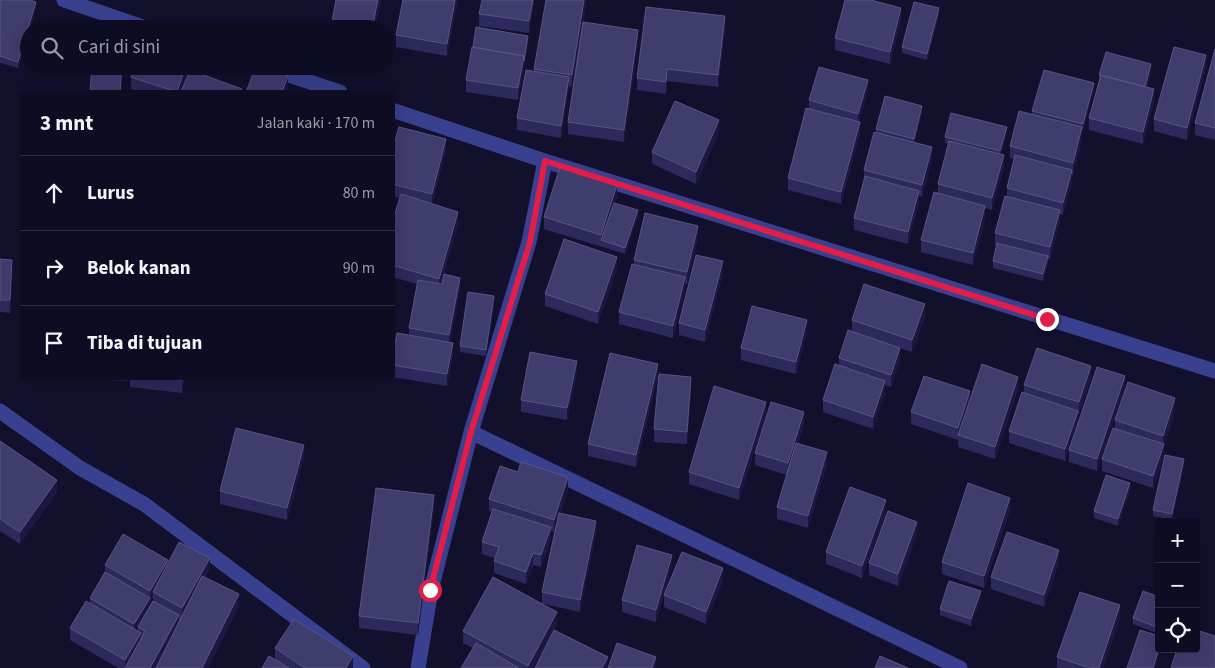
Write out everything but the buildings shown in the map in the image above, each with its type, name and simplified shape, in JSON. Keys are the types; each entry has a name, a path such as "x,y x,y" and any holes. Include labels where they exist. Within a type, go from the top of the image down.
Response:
{"street":[{"path":"64,0 123,20"},
{"path":"288,75 334,90"},
{"path":"395,111 545,161 1215,371"},
{"path":"418,668 430,590 471,432 530,242 545,161"},
{"path":"0,411 80,468 144,504 363,668"},
{"path":"471,432 960,668"}],"route":[{"path":"430,590 471,432 530,242 545,161 1047,319"}]}
